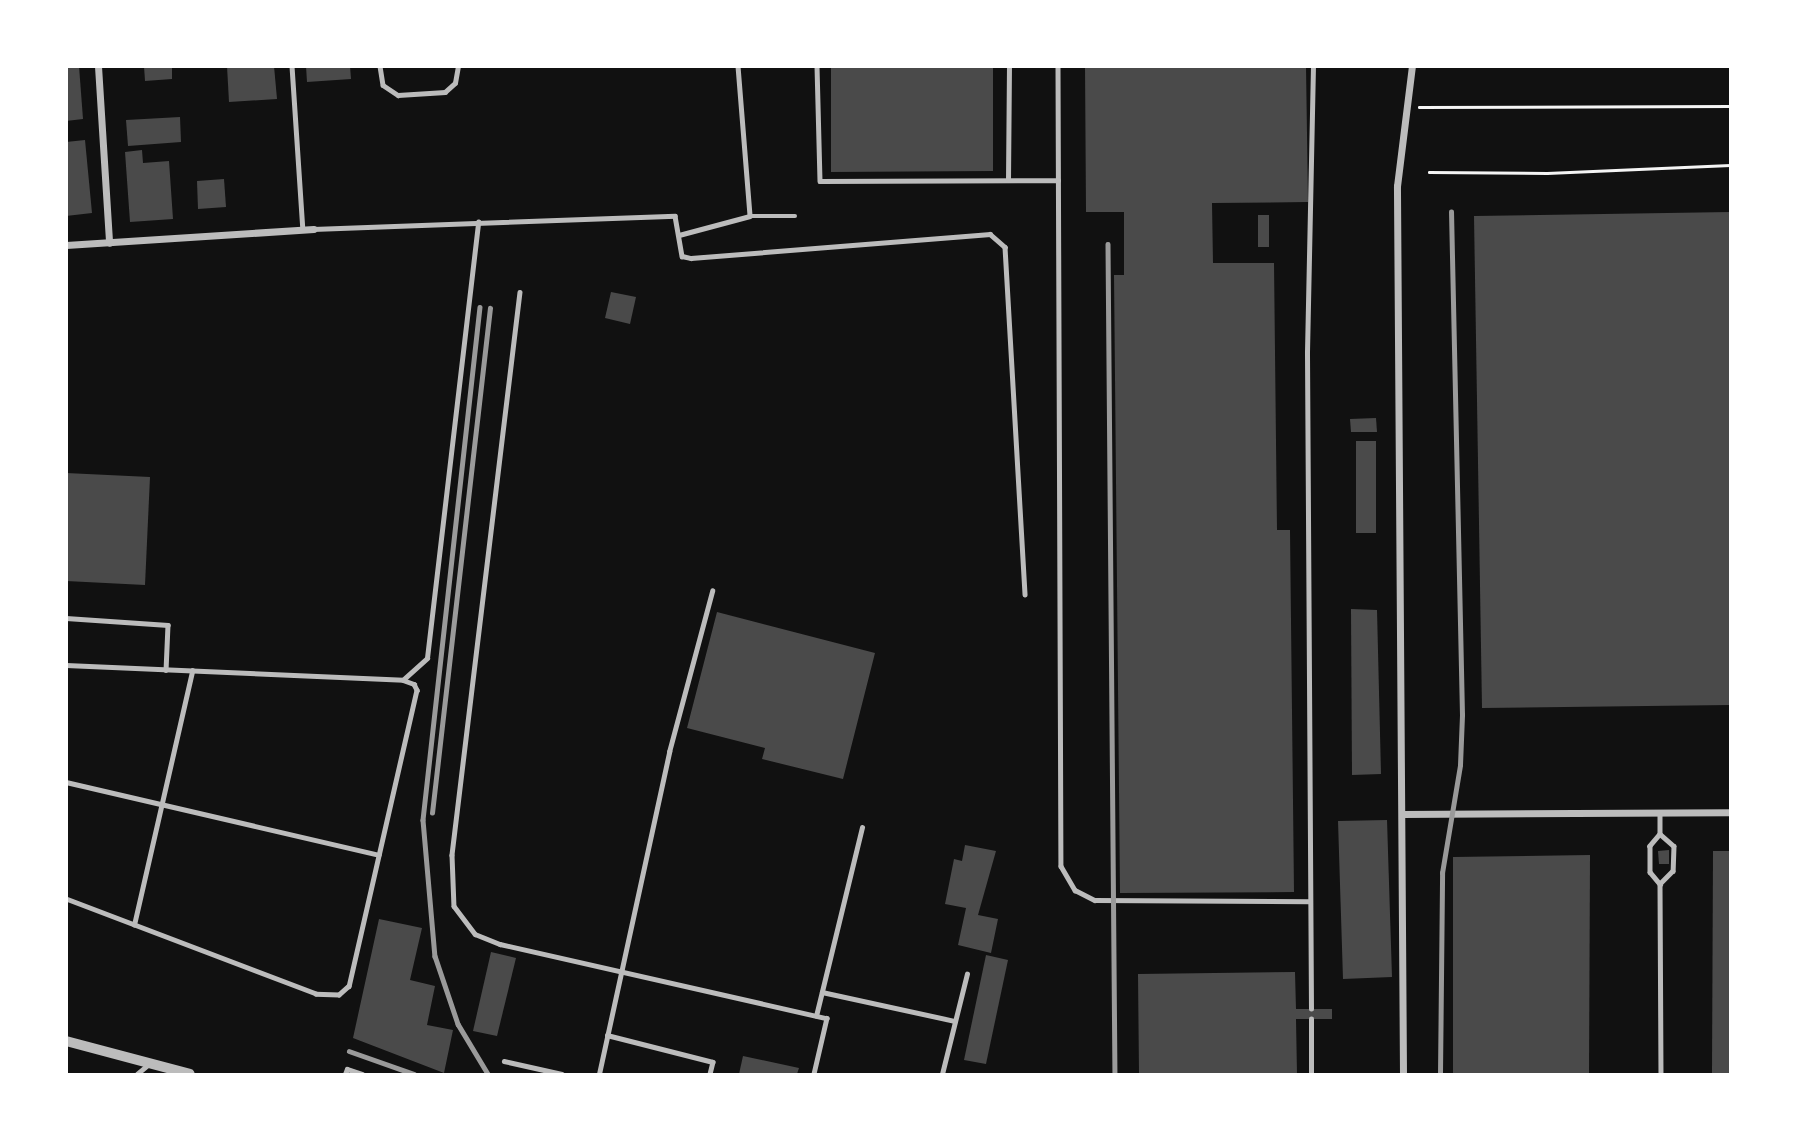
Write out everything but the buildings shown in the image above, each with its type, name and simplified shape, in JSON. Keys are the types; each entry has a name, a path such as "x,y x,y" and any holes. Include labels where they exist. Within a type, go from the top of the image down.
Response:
{"street":[{"path":"98,66 109,243"},
{"path":"1403,1074 1398,186 1404,107 1412,66"},
{"path":"66,245 313,229"},
{"path":"1402,814 1731,812"},
{"path":"66,1041 190,1074"}],"lane":[{"path":"292,66 303,230"},
{"path":"380,66 383,85 398,95 445,92 455,83 458,66"},
{"path":"738,66 750,216"},
{"path":"817,66 820,181 1058,180"},
{"path":"1008,180 1009,66"},
{"path":"1058,66 1061,866 1075,890 1095,900 1310,901"},
{"path":"1311,1009 1307,352 1313,66"},
{"path":"313,229 675,216 682,256 691,258 990,234 1005,247 1025,594"},
{"path":"679,235 750,216 796,216"},
{"path":"403,680 427,658 478,222"},
{"path":"520,292 452,855 454,906 475,934 618,973 827,1018 814,1074"},
{"path":"599,1074 618,973 712,591"},
{"path":"66,618 168,625 166,670"},
{"path":"66,665 403,680 414,684 417,690 349,986 332,998 66,899"},
{"path":"134,925 192,671"},
{"path":"66,782 379,855"},
{"path":"1660,812 1660,834 1650,846 1650,872 1660,884 1661,1074"},
{"path":"816,1016 862,828"},
{"path":"1660,834 1674,846 1673,872 1660,884"},
{"path":"942,1074 967,974"},
{"path":"822,992 955,1021"},
{"path":"1311,1019 1311,1074"},
{"path":"607,1035 713,1062 710,1074"},
{"path":"504,1061 562,1074"},
{"path":"137,1074 149,1063"},
{"path":"345,1074 347,1069 362,1074"}],"path":[{"path":"1404,107 1731,106"},
{"path":"1429,172 1546,173 1731,165"}],"railway":[{"path":"1440,1074 1442,873 1460,765 1462,715 1451,212"},
{"path":"1108,244 1115,1074"},
{"path":"480,307 423,820 435,956 458,1024 488,1074"},
{"path":"432,813 490,308"},
{"path":"349,1051 414,1074"}]}
